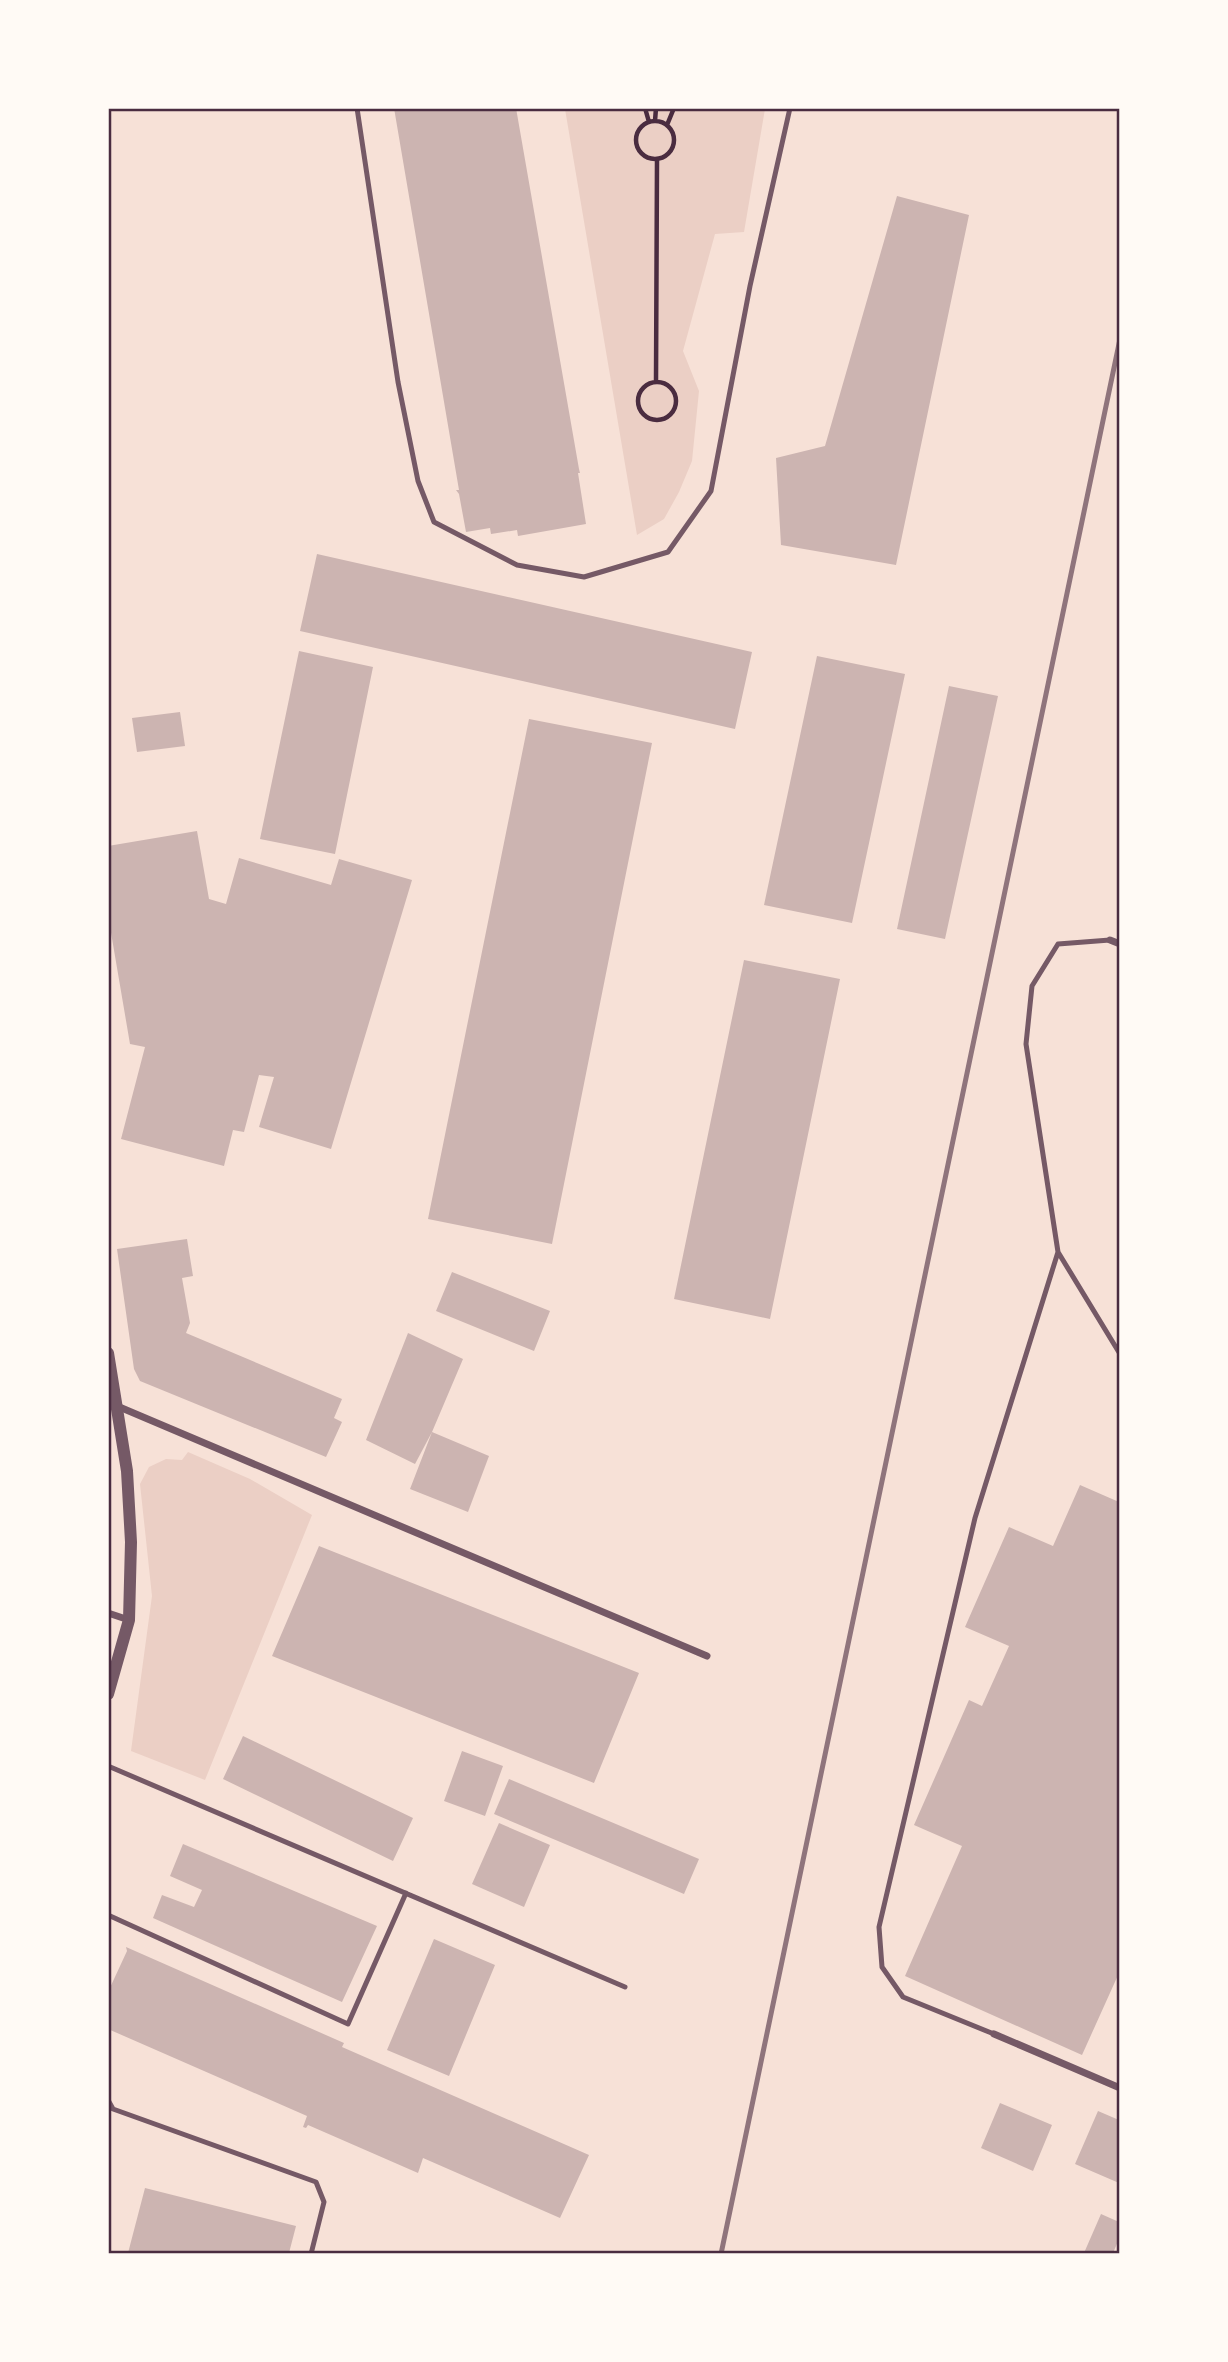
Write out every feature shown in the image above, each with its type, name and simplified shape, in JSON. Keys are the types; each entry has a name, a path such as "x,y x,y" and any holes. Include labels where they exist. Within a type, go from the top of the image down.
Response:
{"street":[{"path":"1110,940 1119,944"},
{"path":"108,1353 127,1471 131,1542 129,1620 108,1695"},
{"path":"117,1406 707,1656"},
{"path":"108,1613 129,1620"},
{"path":"994,2035 1119,2088"}],"lane":[{"path":"357,108 398,382 418,481 434,522 517,565 584,577 668,552 710,491 750,286 790,108"},
{"path":"1110,940 1058,944 1032,986 1027,1044 1058,1252 1119,1354"},
{"path":"994,2035 903,1997 883,1967 879,1927 975,1517 1058,1252"},
{"path":"108,1766 625,1987"},
{"path":"108,1915 348,2024 406,1894"},
{"path":"108,2100 111,2112 316,2182 324,2202 311,2253"}],"path":[{"path":"645,108 652,122"},
{"path":"652,122 667,125 674,142 668,153 657,159 641,152 636,141 640,130 652,122 656,108"},
{"path":"667,125 674,108"},
{"path":"656,382 657,159"},
{"path":"656,382 667,385 676,401 668,417 656,420 644,416 638,404 640,392 649,383 656,382"}],"shaded area":[{"path":"565,109 765,109 744,232 715,234 683,351 699,391 692,461 664,519 637,535"},
{"path":"188,1452 250,1479 312,1515 205,1780 131,1751 152,1596 140,1484 149,1467 166,1459 182,1460"}],"building":[{"path":"394,108 516,108 580,473 586,524 518,536 517,530 491,534 490,528 466,532 456,490 459,490"},
{"path":"897,196 969,215 896,565 781,545 776,458 825,446"},
{"path":"317,554 752,652 735,729 300,631"},
{"path":"299,651 373,667 335,854 260,839"},
{"path":"817,656 905,674 852,923 764,905"},
{"path":"949,686 998,696 945,939 897,929"},
{"path":"180,712 185,746 137,752 132,718"},
{"path":"529,719 652,743 552,1244 428,1219"},
{"path":"197,831 209,899 226,904 239,858 331,885 339,859 412,880 331,1149 259,1127 274,1077 259,1075 244,1132 233,1130 224,1166 121,1139 145,1047 130,1044 108,915 108,846"},
{"path":"744,960 840,979 770,1319 674,1299"},
{"path":"187,1239 193,1276 182,1278 190,1323 186,1333 342,1399 334,1418 342,1422 326,1457 140,1381 134,1369 117,1249"},
{"path":"452,1272 550,1311 534,1351 436,1311"},
{"path":"408,1333 463,1359 432,1432 415,1464 366,1440"},
{"path":"432,1432 489,1456 468,1512 410,1489"},
{"path":"1080,1485 1119,1502 1119,1973 1082,2055 905,1976 962,1846 914,1825 969,1700 982,1706 1009,1646 965,1627 1009,1527 1053,1546"},
{"path":"319,1546 639,1673 594,1783 272,1656"},
{"path":"243,1736 413,1818 393,1861 223,1779"},
{"path":"462,1751 503,1766 485,1816 444,1801"},
{"path":"509,1779 699,1859 684,1894 494,1814"},
{"path":"499,1823 550,1845 524,1907 472,1884"},
{"path":"183,1844 377,1926 342,2002 153,1918 162,1895 194,1907 202,1890 170,1876"},
{"path":"434,1939 495,1965 449,2076 387,2050"},
{"path":"126,1947 344,2043 342,2047 589,2155 560,2218 423,2158 418,2173 308,2125 303,2127 307,2116 108,2029 108,1992 127,1951"},
{"path":"1000,2103 1052,2125 1033,2171 981,2148"},
{"path":"1098,2111 1119,2120 1119,2183 1075,2164"},
{"path":"145,2188 296,2226 289,2253 128,2253"},
{"path":"1101,2214 1119,2222 1119,2239 1113,2253 1084,2253"}],"railway":[{"path":"721,2254 1120,339"}]}
